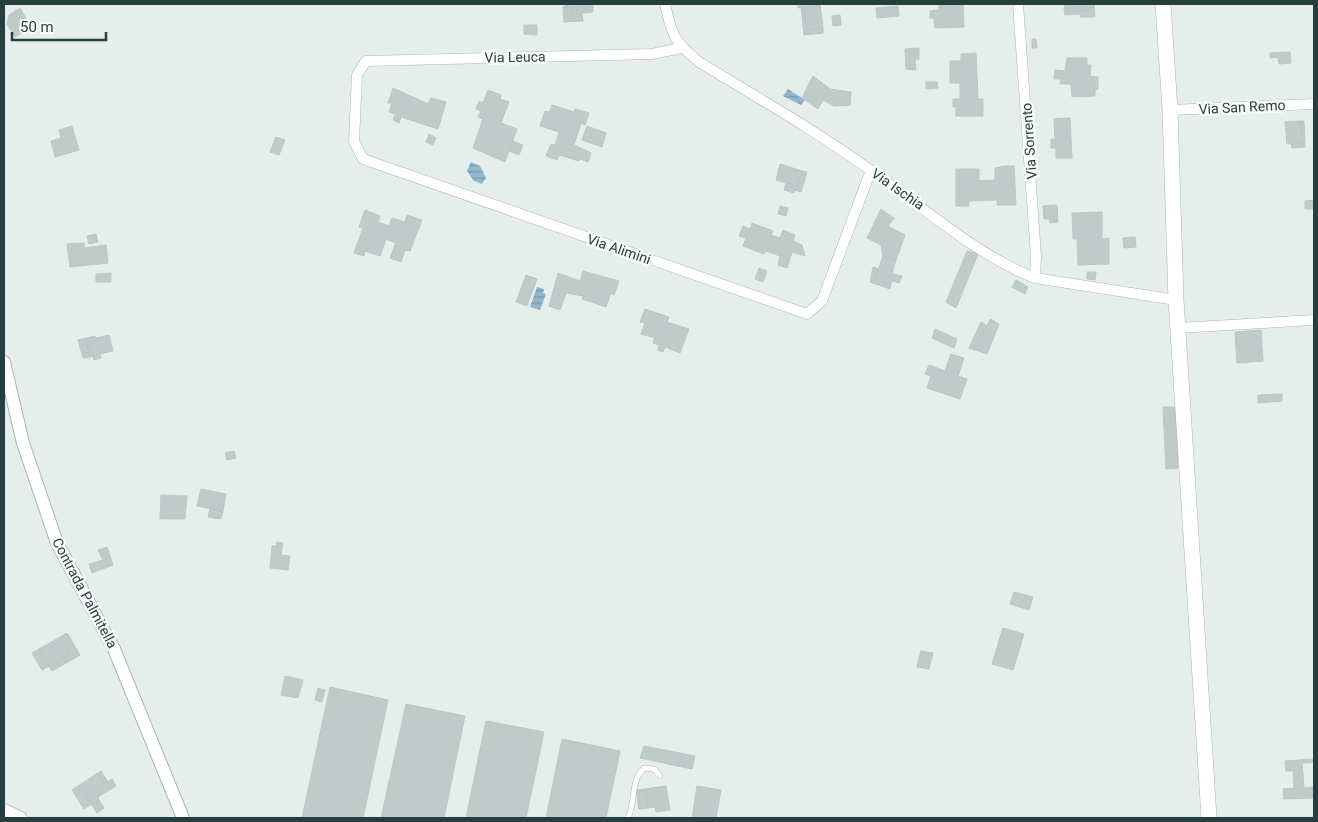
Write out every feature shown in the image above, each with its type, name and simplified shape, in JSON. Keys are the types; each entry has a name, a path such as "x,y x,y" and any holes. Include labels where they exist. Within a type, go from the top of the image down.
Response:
{"main road":[{"path":"1163,4 1170,110 1176,300 1209,818"}],"street":[{"name":"Via Ischia","path":"665,4 672,34 682,48 699,62 871,170 970,241 1017,271 1036,278 1176,300"},
{"name":"Via Sorrento","path":"1018,4 1036,278"},
{"name":"Via Leuca","path":"357,75 366,61 652,54 682,48"},
{"name":"Via Alimini","path":"357,75 354,141 362,159 806,314 822,302 871,170"},
{"name":"Via San Remo","path":"1170,110 1314,104"},
{"path":"1178,328 1314,320"},
{"name":"Contrada Palmitella","path":"4,362 23,443 57,543 114,649 183,818"},
{"path":"4,810 21,818"}],"lane":[{"path":"628,818 633,808 633,789 638,775 644,768 654,769 660,776"}],"water":[{"path":"788,89 805,100 801,105 783,96"},
{"path":"471,162 480,166 486,178 482,184 474,181 467,171"},
{"path":"537,287 544,289 543,293 546,294 540,310 530,307"}],"building":[{"path":"565,4 593,4 593,12 572,14 571,7 565,7"},
{"path":"798,4 820,4 823,28 806,30 804,7 798,8"},
{"path":"939,4 963,4 964,27 935,28 934,18 930,18 930,11 939,10"},
{"path":"1064,4 1087,4 1088,10 1067,11"},
{"path":"1087,4 1094,4 1095,17 1080,17 1080,14 1065,15 1064,8 1067,7 1067,11 1088,10"},
{"path":"898,6 899,16 877,18 876,8"},
{"path":"563,7 571,7 572,14 582,14 583,21 564,22"},
{"path":"801,7 804,7 806,30 823,28 823,33 804,35"},
{"path":"20,8 31,27 15,37 7,24 9,15"},
{"path":"840,15 841,25 833,26 832,16"},
{"path":"524,25 537,25 537,35 524,34"},
{"path":"1032,39 1036,39 1037,48 1032,48"},
{"path":"919,48 919,59 915,60 916,70 906,69 905,49"},
{"path":"1290,52 1291,63 1279,64 1278,57 1270,58 1270,53"},
{"path":"976,53 978,99 983,99 983,116 956,116 956,107 953,107 953,99 960,99 960,83 950,83 950,61 961,61 961,54"},
{"path":"1067,58 1087,58 1087,65 1091,65 1090,76 1098,77 1098,89 1095,90 1095,96 1072,97 1071,84 1060,84 1061,79 1054,79 1055,70 1065,71"},
{"path":"813,76 830,89 851,92 850,105 834,106 823,100 818,109 802,98"},
{"path":"926,82 937,82 938,88 926,89"},
{"path":"393,88 428,104 431,98 446,102 438,129 401,117 399,123 393,120 395,114 389,112 392,103 388,103"},
{"path":"488,90 501,95 500,99 509,102 501,123 517,129 505,162 473,148 483,119 478,117 481,111 476,109 479,101 483,103"},
{"path":"552,105 574,112 575,109 589,113 585,125 581,123 574,145 591,153 588,162 559,155 557,160 546,156 551,144 555,145 559,132 540,126 545,111 550,112"},
{"path":"1070,118 1072,158 1056,158 1056,148 1051,148 1051,139 1055,139 1054,119"},
{"path":"1301,121 1302,143 1287,144 1285,122"},
{"path":"1301,121 1304,121 1305,147 1292,148 1291,144 1302,143"},
{"path":"72,126 79,150 55,157 51,141 61,138 59,130"},
{"path":"587,126 606,133 602,147 582,140"},
{"path":"429,134 436,138 433,145 426,142"},
{"path":"276,137 285,140 279,155 270,152"},
{"path":"512,141 523,145 519,155 509,151"},
{"path":"780,164 802,171 797,186 776,180"},
{"path":"1014,166 1016,205 997,205 997,200 969,201 969,206 956,206 956,169 979,169 979,181 995,180 995,168"},
{"path":"802,171 807,172 801,192 795,190 794,193 784,190 786,183 797,186"},
{"path":"1314,200 1314,209 1305,209 1305,201"},
{"path":"1057,205 1058,222 1050,223 1050,219 1044,219 1043,206"},
{"path":"780,206 788,208 786,216 778,214"},
{"path":"881,209 894,218 888,226 905,235 896,260 883,256 881,245 867,238"},
{"path":"365,210 380,216 378,222 389,226 392,218 405,222 407,215 422,220 410,251 405,250 401,262 390,258 396,243 386,239 380,256 365,251 364,256 354,253 363,228 359,227"},
{"path":"1102,212 1102,239 1109,238 1109,264 1078,265 1077,239 1073,239 1072,213"},
{"path":"752,223 773,231 771,235 780,238 783,230 795,235 793,241 802,245 805,256 792,252 787,268 778,265 780,256 766,251 764,254 743,246 746,238 739,236 743,226 750,229"},
{"path":"96,234 98,242 89,244 87,236"},
{"path":"1135,237 1136,247 1124,248 1123,238"},
{"path":"84,243 84,248 106,245 108,263 70,267 67,244"},
{"path":"967,251 978,254 956,308 946,302"},
{"path":"883,256 896,260 892,274 902,276 899,283 892,281 891,284 875,280"},
{"path":"873,267 879,269 875,280 891,284 890,289 870,282"},
{"path":"759,268 767,271 763,282 755,279"},
{"path":"583,271 619,281 614,295 611,293 606,307 582,299 583,296 566,293 560,310 549,306 558,273 580,281"},
{"path":"1087,272 1096,272 1095,280 1087,279"},
{"path":"111,273 111,282 96,282 96,274"},
{"path":"526,275 537,279 527,306 516,302"},
{"path":"1016,280 1028,287 1025,294 1012,287"},
{"path":"645,309 669,317 667,322 689,329 680,353 665,347 663,352 658,350 659,345 653,343 655,338 641,334 645,323 640,322"},
{"path":"990,319 999,324 987,354 969,348 981,322 987,326"},
{"path":"935,329 957,339 954,348 932,338"},
{"path":"1261,330 1263,361 1237,363 1235,332"},
{"path":"109,335 113,351 100,354 101,358 94,360 93,356 90,357 87,345 97,343 96,338"},
{"path":"95,336 97,343 87,345 90,357 83,358 78,340"},
{"path":"951,354 964,358 958,376 967,379 960,399 927,388 931,376 925,374 929,365 945,371"},
{"path":"1282,394 1282,401 1258,403 1258,395"},
{"path":"1163,407 1175,407 1178,468 1166,469"},
{"path":"234,451 236,458 227,460 225,453"},
{"path":"201,489 226,494 223,511 197,506"},
{"path":"161,495 187,496 185,519 160,519"},
{"path":"210,509 223,511 221,519 208,517"},
{"path":"277,542 283,543 281,555 290,556 288,570 270,568 272,546 276,546"},
{"path":"107,547 113,565 92,573 89,564 103,560 98,550"},
{"path":"1014,592 1033,597 1029,610 1010,604"},
{"path":"1003,628 1024,634 1013,670 992,664"},
{"path":"67,633 73,643 66,646 70,654 56,662 59,667 52,671 39,649"},
{"path":"73,643 80,655 59,667 56,662 70,654 66,646"},
{"path":"39,649 49,666 42,670 32,653"},
{"path":"921,651 933,653 929,669 917,667"},
{"path":"285,676 303,680 298,698 281,695"},
{"path":"330,687 388,700 363,818 302,818"},
{"path":"318,688 325,690 322,702 315,700"},
{"path":"406,704 465,716 444,818 381,818"},
{"path":"486,721 544,732 526,818 466,818"},
{"path":"562,739 620,751 606,818 546,818"},
{"path":"644,746 695,756 692,769 640,758"},
{"path":"1314,759 1314,762 1302,763 1304,788 1314,787 1314,798 1284,799 1283,789 1294,788 1293,771 1286,771 1285,761"},
{"path":"101,771 108,782 104,784 98,773"},
{"path":"98,773 104,784 112,779 116,786 98,797 99,800 91,804 81,784"},
{"path":"81,784 91,804 84,809 72,790"},
{"path":"666,786 670,810 656,812 655,807 648,808 645,789"},
{"path":"697,786 721,790 716,818 692,818"},
{"path":"645,789 648,808 639,809 636,790"},
{"path":"99,800 104,808 97,813 91,804"}]}
